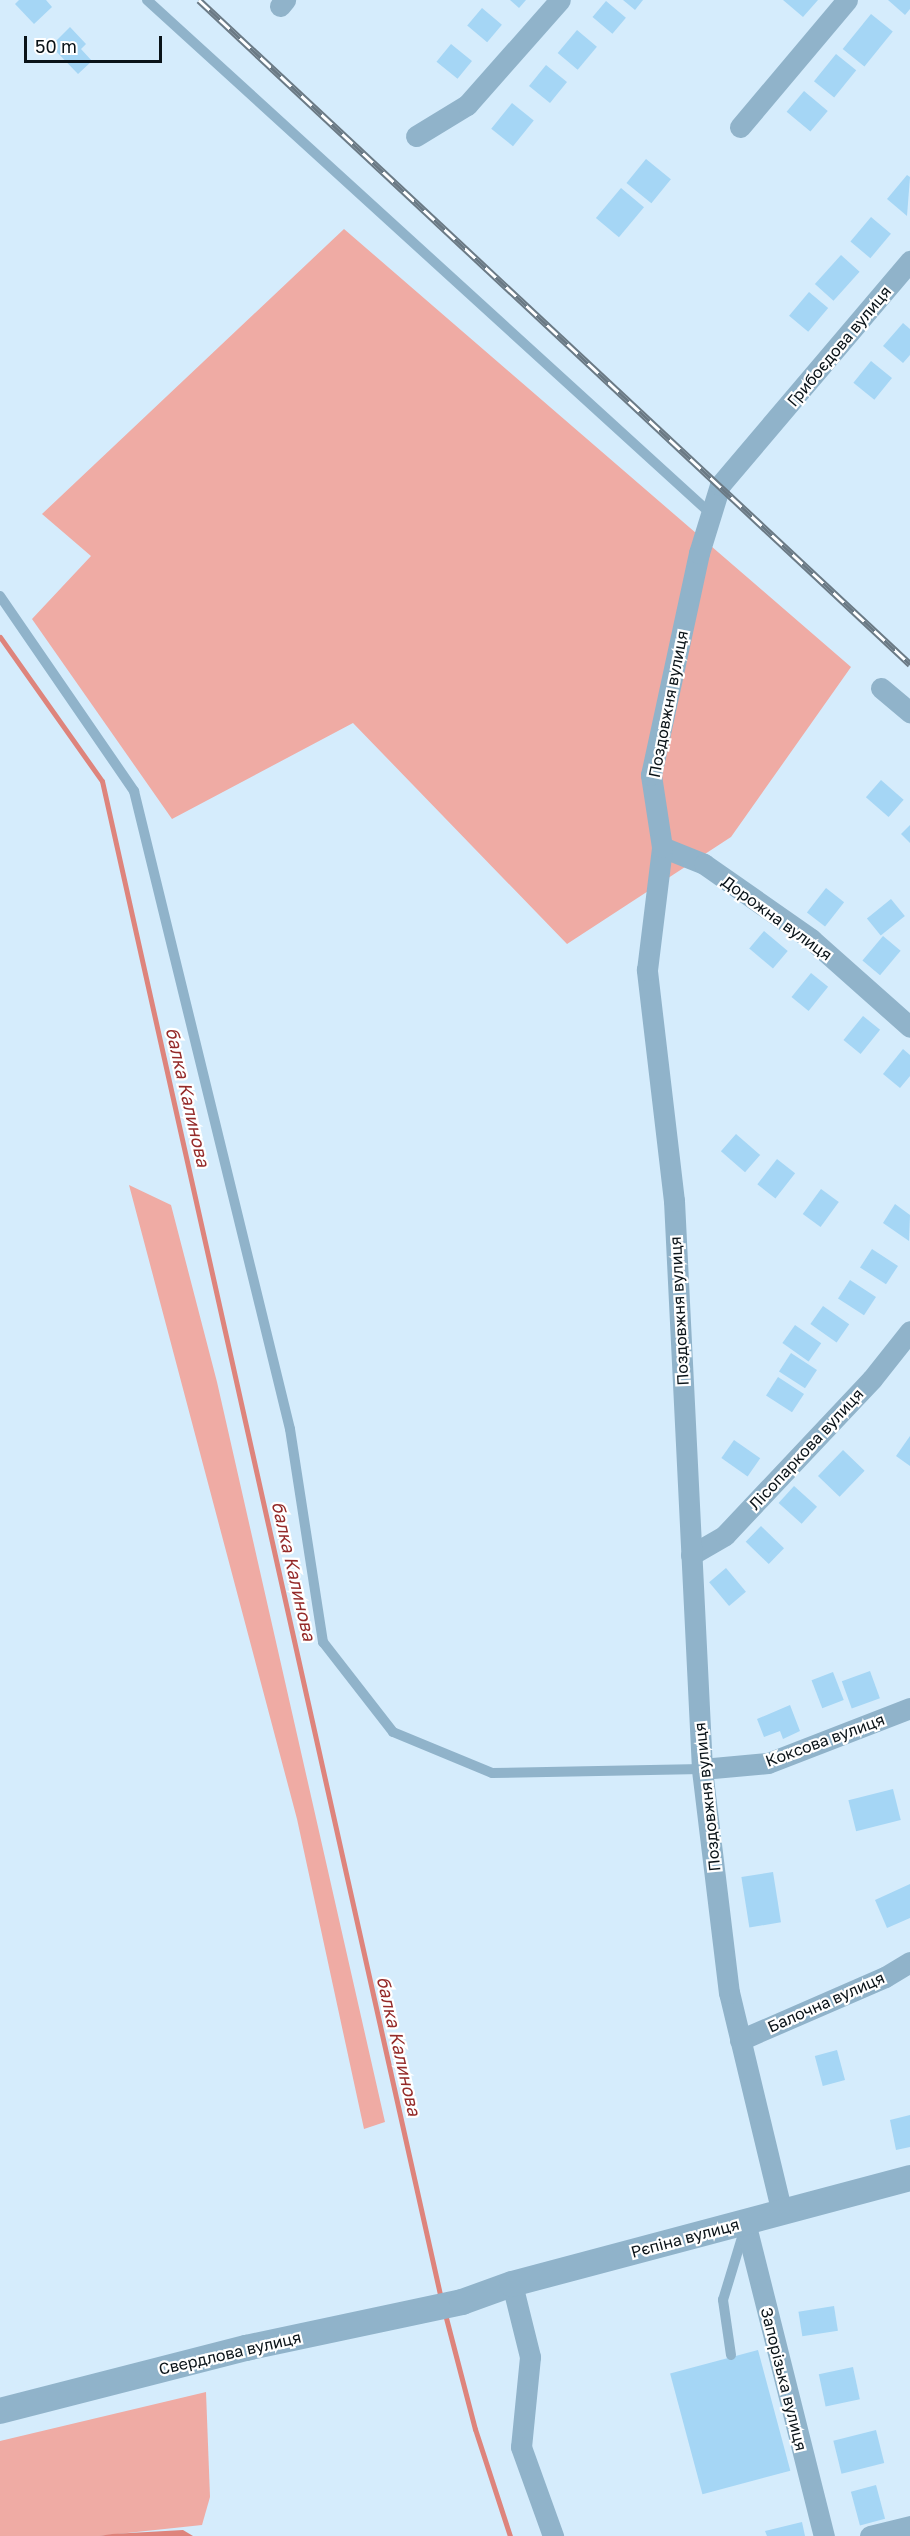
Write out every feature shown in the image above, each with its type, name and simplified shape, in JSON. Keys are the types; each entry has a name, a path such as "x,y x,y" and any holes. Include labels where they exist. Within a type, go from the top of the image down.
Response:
{"street":[{"path":"416,136 467,105 560,0"},
{"path":"740,127 847,0"},
{"name":"Грибоєдова вулиця","path":"768,432 910,261"},
{"name":"Поздовжня вулиця","path":"768,432 720,485 699,554 651,776 662,847 647,970 674,1201 702,1769 729,1993 782,2213"},
{"path":"881,688 910,712"},
{"name":"Дорожна вулиця","path":"662,847 704,864 811,939 910,1027"},
{"name":"Лісопаркова вулиця","path":"691,1555 725,1535 872,1379 910,1331"},
{"name":"Коксова вулиця","path":"702,1769 768,1763 910,1708"},
{"name":"Балочна вулиця","path":"740,2040 885,1977 910,1962"},
{"name":"Рєпіна вулиця","path":"462,2302 512,2284 910,2178"},
{"name":"Запорізька вулиця","path":"745,2222 824,2536"},
{"path":"512,2284 530,2357 521,2446 553,2536"},
{"name":"Свердлова вулиця","path":"0,2410 246,2348 462,2302"},
{"path":"870,2536 910,2526"}],"lane":[{"path":"147,0 711,514"},
{"path":"0,596 134,791 290,1429 323,1642 393,1732 492,1773 702,1769"},
{"path":"731,2355 723,2301 740,2252 745,2222"}],"shaded area":[{"path":"344,229 851,667 731,837 567,944 353,723 172,819 32,619 91,556 42,514"},
{"path":"129,1185 171,1205 217,1382 385,2122 364,2129 297,1819"},
{"path":"206,2392 210,2497 202,2525 99,2536 0,2536 0,2441"},
{"path":"183,2530 193,2536 99,2536 112,2534"}],"building":[{"path":"19,0 46,0 52,7 34,24 15,4"},
{"path":"510,0 526,0 519,8"},
{"path":"623,0 643,0 635,10"},
{"path":"783,0 818,0 803,17"},
{"path":"888,0 910,0 910,9 905,15"},
{"path":"606,1 626,18 612,34 593,17"},
{"path":"482,8 502,25 487,42 467,26"},
{"path":"871,14 893,32 864,67 843,49"},
{"path":"70,27 86,44 81,49 92,61 78,74 51,46"},
{"path":"577,30 597,47 578,70 558,53"},
{"path":"451,44 472,61 458,79 437,62"},
{"path":"836,54 856,70 834,98 814,81"},
{"path":"546,65 567,82 550,103 529,86"},
{"path":"804,91 828,111 810,132 787,112"},
{"path":"512,103 534,121 513,146 491,129"},
{"path":"646,159 671,179 651,203 626,183"},
{"path":"907,175 910,177 907,216 887,199"},
{"path":"621,188 644,207 619,237 596,218"},
{"path":"871,217 891,234 870,258 850,242"},
{"path":"841,255 860,272 833,301 815,284"},
{"path":"809,292 828,308 808,332 789,316"},
{"path":"903,323 910,329 910,355 903,363 883,346"},
{"path":"871,361 892,378 874,400 853,383"},
{"path":"881,780 904,800 889,817 866,797"},
{"path":"910,825 910,843 901,834"},
{"path":"826,888 844,902 825,927 807,912"},
{"path":"891,899 905,916 881,936 867,919"},
{"path":"764,931 788,951 773,969 749,949"},
{"path":"883,936 901,951 880,975 862,961"},
{"path":"811,973 828,987 809,1011 791,997"},
{"path":"863,1016 880,1030 861,1054 843,1040"},
{"path":"903,1049 910,1055 910,1076 900,1088 883,1074"},
{"path":"736,1134 760,1155 745,1172 721,1151"},
{"path":"777,1159 795,1173 775,1198 757,1184"},
{"path":"821,1189 839,1202 821,1227 803,1214"},
{"path":"895,1204 910,1215 909,1241 883,1223"},
{"path":"872,1249 898,1266 886,1284 860,1267"},
{"path":"850,1280 876,1297 864,1315 838,1298"},
{"path":"823,1306 849,1324 837,1342 810,1324"},
{"path":"795,1325 821,1343 809,1361 782,1343"},
{"path":"791,1353 817,1370 805,1388 779,1371"},
{"path":"778,1377 804,1394 792,1412 766,1395"},
{"path":"910,1436 910,1466 896,1456"},
{"path":"734,1440 760,1458 748,1476 721,1458"},
{"path":"843,1450 865,1471 840,1497 818,1476"},
{"path":"794,1486 817,1507 802,1524 779,1503"},
{"path":"761,1526 784,1548 769,1564 746,1542"},
{"path":"726,1568 746,1592 729,1606 709,1582"},
{"path":"870,1671 880,1698 852,1709 842,1681"},
{"path":"833,1672 844,1700 822,1708 812,1680"},
{"path":"790,1705 800,1731 783,1739 780,1731 764,1737 757,1719"},
{"path":"893,1789 901,1820 856,1831 848,1800"},
{"path":"773,1872 781,1922 749,1927 741,1877"},
{"path":"910,1884 910,1918 887,1928 875,1900"},
{"path":"837,2050 845,2080 823,2086 815,2056"},
{"path":"910,2115 910,2147 896,2150 890,2120"},
{"path":"834,2306 838,2331 802,2336 798,2312"},
{"path":"758,2350 790,2471 702,2494 670,2374"},
{"path":"853,2367 860,2399 826,2407 819,2374"},
{"path":"876,2430 884,2463 842,2474 833,2441"},
{"path":"876,2485 885,2519 860,2526 851,2492"},
{"path":"802,2522 805,2536 767,2536 765,2531"}],"waterway":[{"name":"балка Калинова","path":"0,637 102,781 441,2299"},
{"name":"балка Калинова","path":"445,2314 475,2429 510,2536"}],"railway":[{"path":"199,0 910,664"}]}
